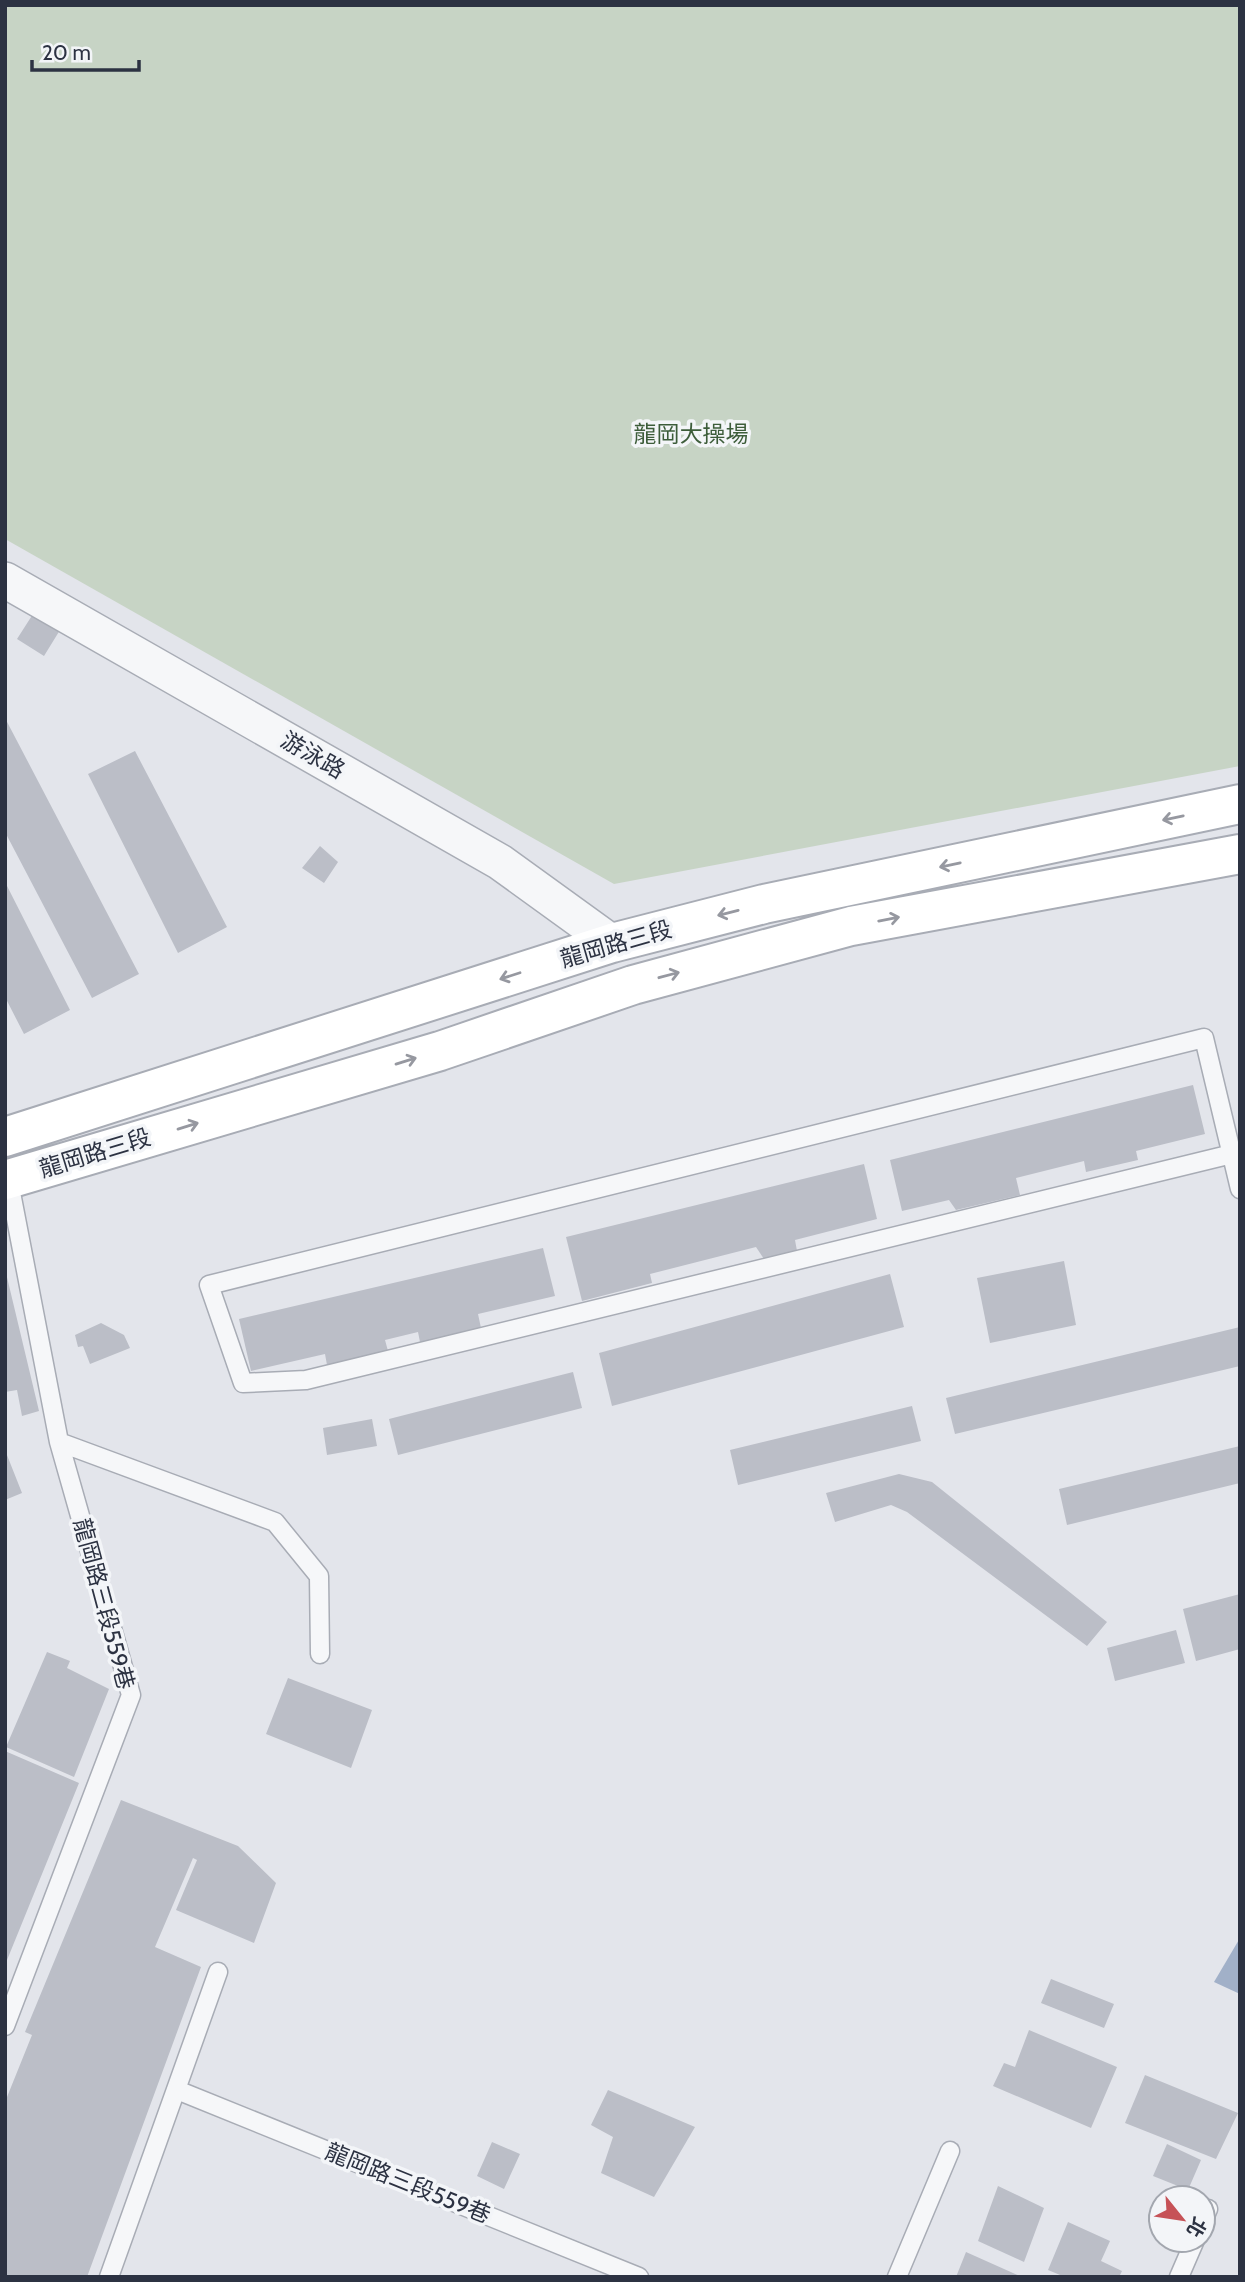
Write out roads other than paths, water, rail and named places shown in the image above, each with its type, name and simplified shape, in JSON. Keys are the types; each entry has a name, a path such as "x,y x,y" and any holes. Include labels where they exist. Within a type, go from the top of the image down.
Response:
{"main road":[{"name":"龍岡路三段","path":"5,1137 612,943 764,904 1240,804"},
{"name":"龍岡路三段","path":"6,1175 440,1051 633,985 851,926 1240,854"}],"street":[{"name":"游泳路","path":"5,580 500,862 612,943"}],"lane":[{"path":"612,943 633,985"},
{"path":"1232,1154 306,1380 243,1383 208,1285 1204,1038 1232,1154 1240,1189"},
{"name":"龍岡路三段559巷","path":"5,2026 131,1695 59,1442 6,1175"},
{"path":"59,1442 275,1522 318,1576 320,1654"},
{"path":"110,2277 218,1972"},
{"name":"龍岡路三段559巷","path":"177,2090 639,2277"},
{"path":"897,2277 950,2151"},
{"path":"1179,2277 1189,2254"}],"water":[{"path":"1240,1938 1240,1994 1214,1982"}],"park label":[{"name":"龍岡大操場","path":"691,434"}]}
